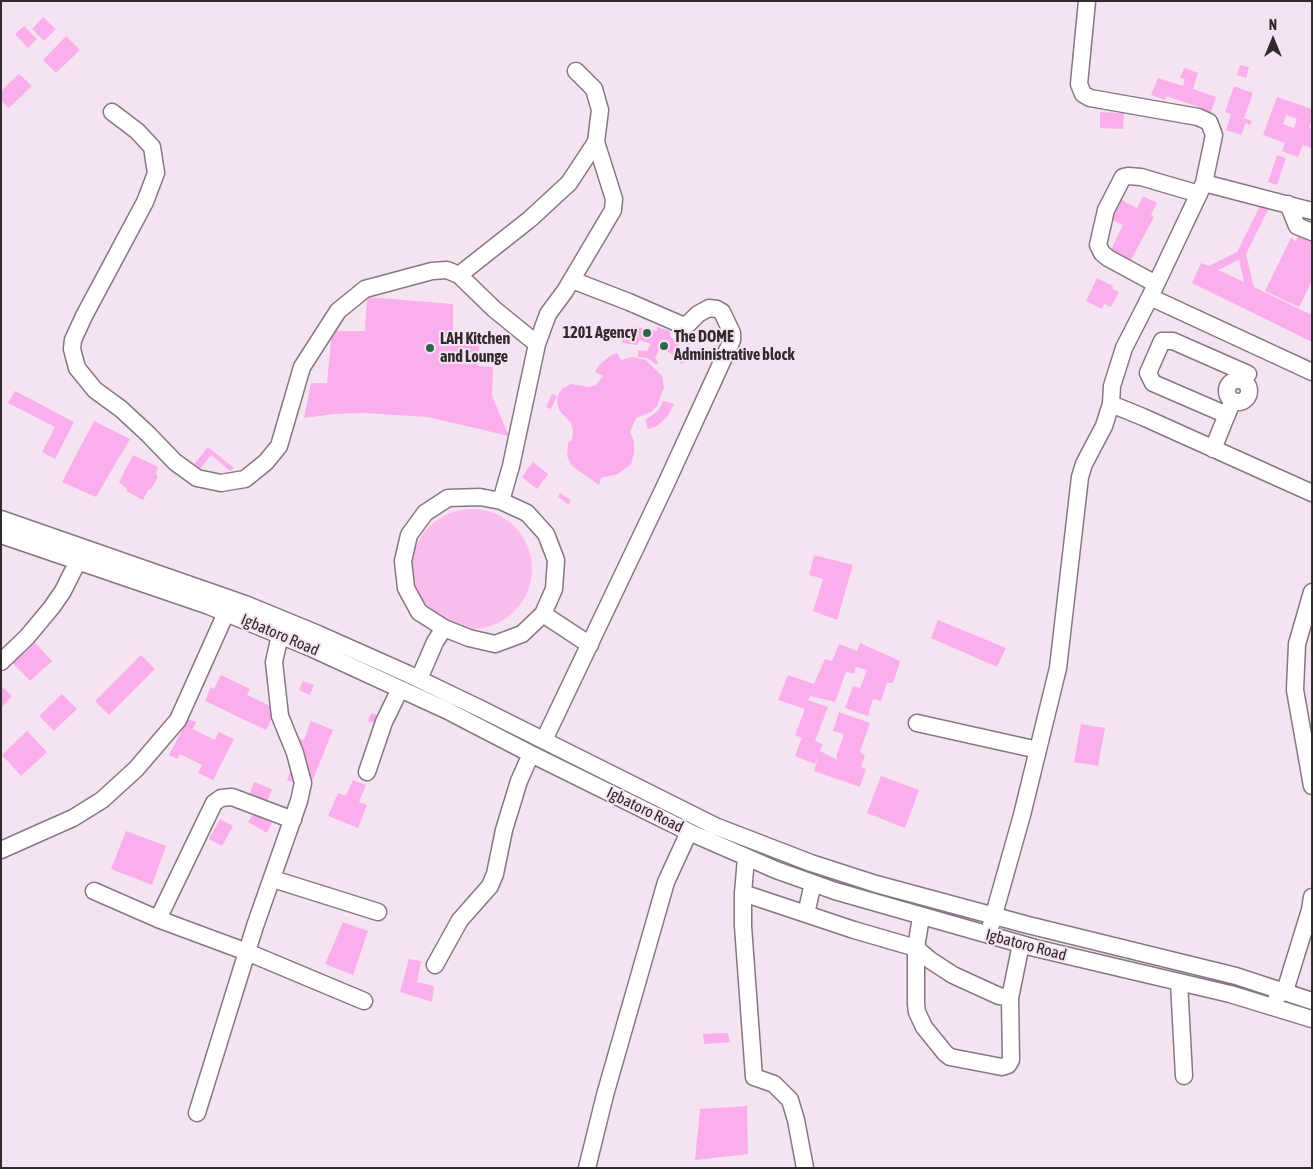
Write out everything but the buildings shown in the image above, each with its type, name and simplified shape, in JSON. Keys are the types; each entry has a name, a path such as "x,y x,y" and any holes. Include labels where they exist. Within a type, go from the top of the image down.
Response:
{"street":[{"path":"987,934 994,916 1058,668 1080,477 1084,464 1104,426 1111,404 1112,386 1124,348 1201,188 1214,135 1209,122 1198,117 1090,98 1083,94 1079,84 1087,1"},
{"path":"501,502 511,466 537,344 548,314 572,280 613,210 614,199 596,142 600,110 594,89 576,71"},
{"path":"112,112 137,131 152,147 156,173 145,202 84,316 73,340 72,349 77,368 95,390 121,409 175,462 197,478 221,483 245,479 266,462 279,446 302,367 338,311 365,289 432,270 447,270 459,275 494,309 537,344"},
{"path":"459,275 530,219 569,183 596,142"},
{"path":"1312,211 1288,204 1141,177 1123,176 1106,210 1098,245 1102,253 1153,291 1259,347 1312,372"},
{"path":"1288,204 1297,226 1312,232"},
{"path":"544,740 732,340 732,333 722,312 716,309 709,308 698,314 688,324 682,325 572,280"},
{"path":"1230,408 1153,383 1148,373 1162,341 1173,341 1246,378"},
{"path":"1246,378 1259,347"},
{"path":"1213,448 1230,408 1227,389 1230,383 1246,378"},
{"path":"1111,404 1312,493"},
{"path":"480,497 501,502 526,513 546,534 556,560 554,589 543,614 522,634 495,644 469,638 444,628 419,612 406,588 403,561 410,535 425,513 448,498 480,497"},
{"name":"Igbatoro Road","path":"1,519 245,604 400,688 531,754 689,832 776,870 921,916 1021,944 1248,999 1312,1020"},
{"name":"Igbatoro Road","path":"1,535 209,606 280,635 314,641 419,679 715,826 811,863 876,884 994,916 1236,976 1312,1001"},
{"path":"1,662 27,637 52,607 63,591 76,562 86,548"},
{"path":"1312,592 1297,644 1295,690 1312,786"},
{"path":"1,850 73,818 102,800 136,769 178,720 226,613"},
{"path":"543,614 590,645"},
{"path":"419,679 435,642 444,628"},
{"path":"197,1113 254,926 300,802 303,783 295,753 280,716 274,662 280,635"},
{"path":"367,772 384,722 400,688"},
{"path":"917,723 1038,750"},
{"path":"435,965 460,920 490,886 519,781 531,754"},
{"path":"158,919 214,803 221,798 232,797 293,820"},
{"path":"587,1168 605,1095 666,882 689,832"},
{"path":"746,858 744,926 754,1077 774,1084 790,1100 796,1120 805,1168"},
{"path":"273,879 378,912"},
{"path":"806,914 813,883"},
{"path":"94,891 158,919 247,952 364,1001"},
{"path":"744,893 854,930 916,948 953,975 999,996 1010,998"},
{"path":"1248,999 1270,998 1285,991 1310,910 1312,897"},
{"path":"921,916 916,948 917,1012 924,1027 944,1053 950,1057 1002,1067 1008,1065 1010,1060 1010,998 1021,944"},
{"path":"1179,982 1184,1076"}],"shaded area":[{"path":"472,509 484,510 495,514 505,519 514,527 522,536 527,546 531,557 531,581 527,592 522,602 514,611 505,619 495,624 484,628 472,629 460,628 449,624 439,619 430,611 422,602 417,592 413,581 412,569 413,557 417,546 422,536 430,527 439,519 449,514 460,510"}],"place":[{"name":"1201 Agency","path":"647,333"},
{"name":"The DOME Administrative block","path":"664,346"},
{"name":"LAH Kitchen and Lounge","path":"430,348"}]}
